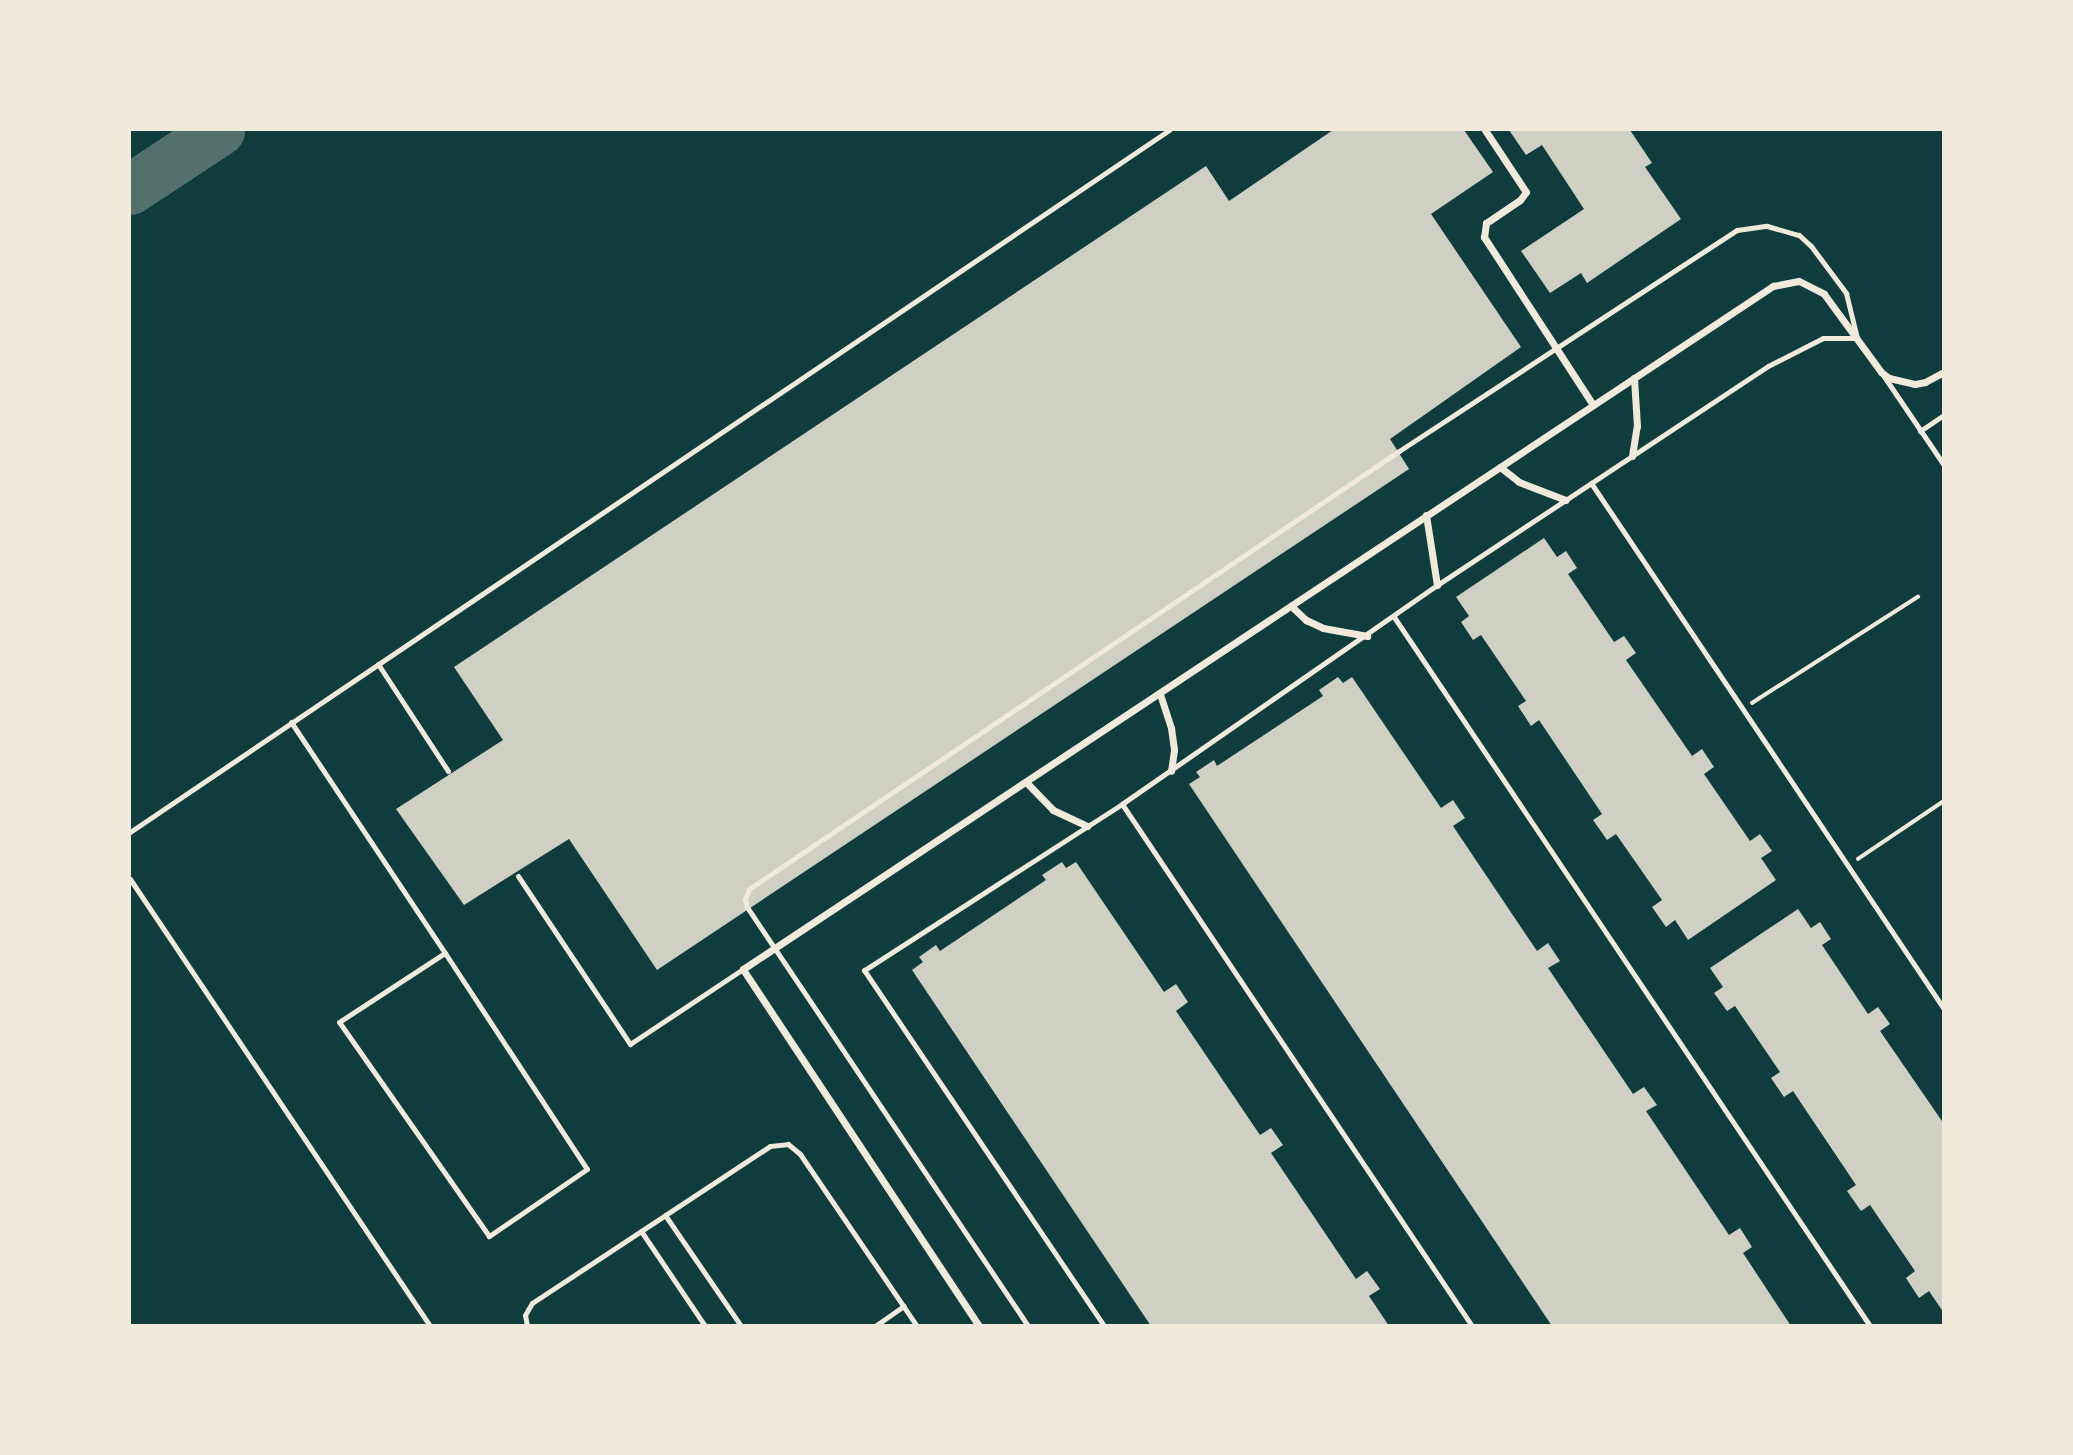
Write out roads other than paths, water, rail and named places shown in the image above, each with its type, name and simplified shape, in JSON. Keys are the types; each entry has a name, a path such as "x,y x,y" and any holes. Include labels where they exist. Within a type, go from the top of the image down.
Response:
{"street":[{"path":"1485,130 1526,192 1520,200 1486,223 1484,237 1593,405"},
{"path":"979,1325 743,969 1773,286 1799,281 1824,293 1881,372 1906,384 1926,382 1944,372"},
{"path":"1632,456 1637,426 1634,378"},
{"path":"1500,467 1519,482 1566,500"},
{"path":"1426,515 1437,585"},
{"path":"1291,606 1306,620 1323,628 1367,635"},
{"path":"1160,694 1171,728 1174,750 1171,771"},
{"path":"1027,783 1053,810 1087,826"}],"lane":[{"path":"130,832 1168,130"},
{"path":"1028,1325 747,907 746,895 753,885 1399,451 1737,230 1767,226 1799,235 1811,246 1846,293 1857,338 1835,336 1801,348 1437,585 1122,804 864,970 1104,1325"},
{"path":"1881,372 1944,465"},
{"path":"1920,431 1944,415"},
{"path":"1591,483 1944,1009"},
{"path":"1394,617 1870,1325"},
{"path":"378,664 448,771"},
{"path":"291,722 445,953 587,1168 489,1236 339,1022 445,953"},
{"path":"1122,804 1472,1325"},
{"path":"518,876 630,1044 743,969"},
{"path":"130,879 430,1325"},
{"path":"527,1325 525,1315 532,1303 770,1146 788,1144 800,1154 917,1325"},
{"path":"665,1215 741,1325"},
{"path":"641,1231 705,1325"},
{"path":"875,1325 904,1306"}]}
